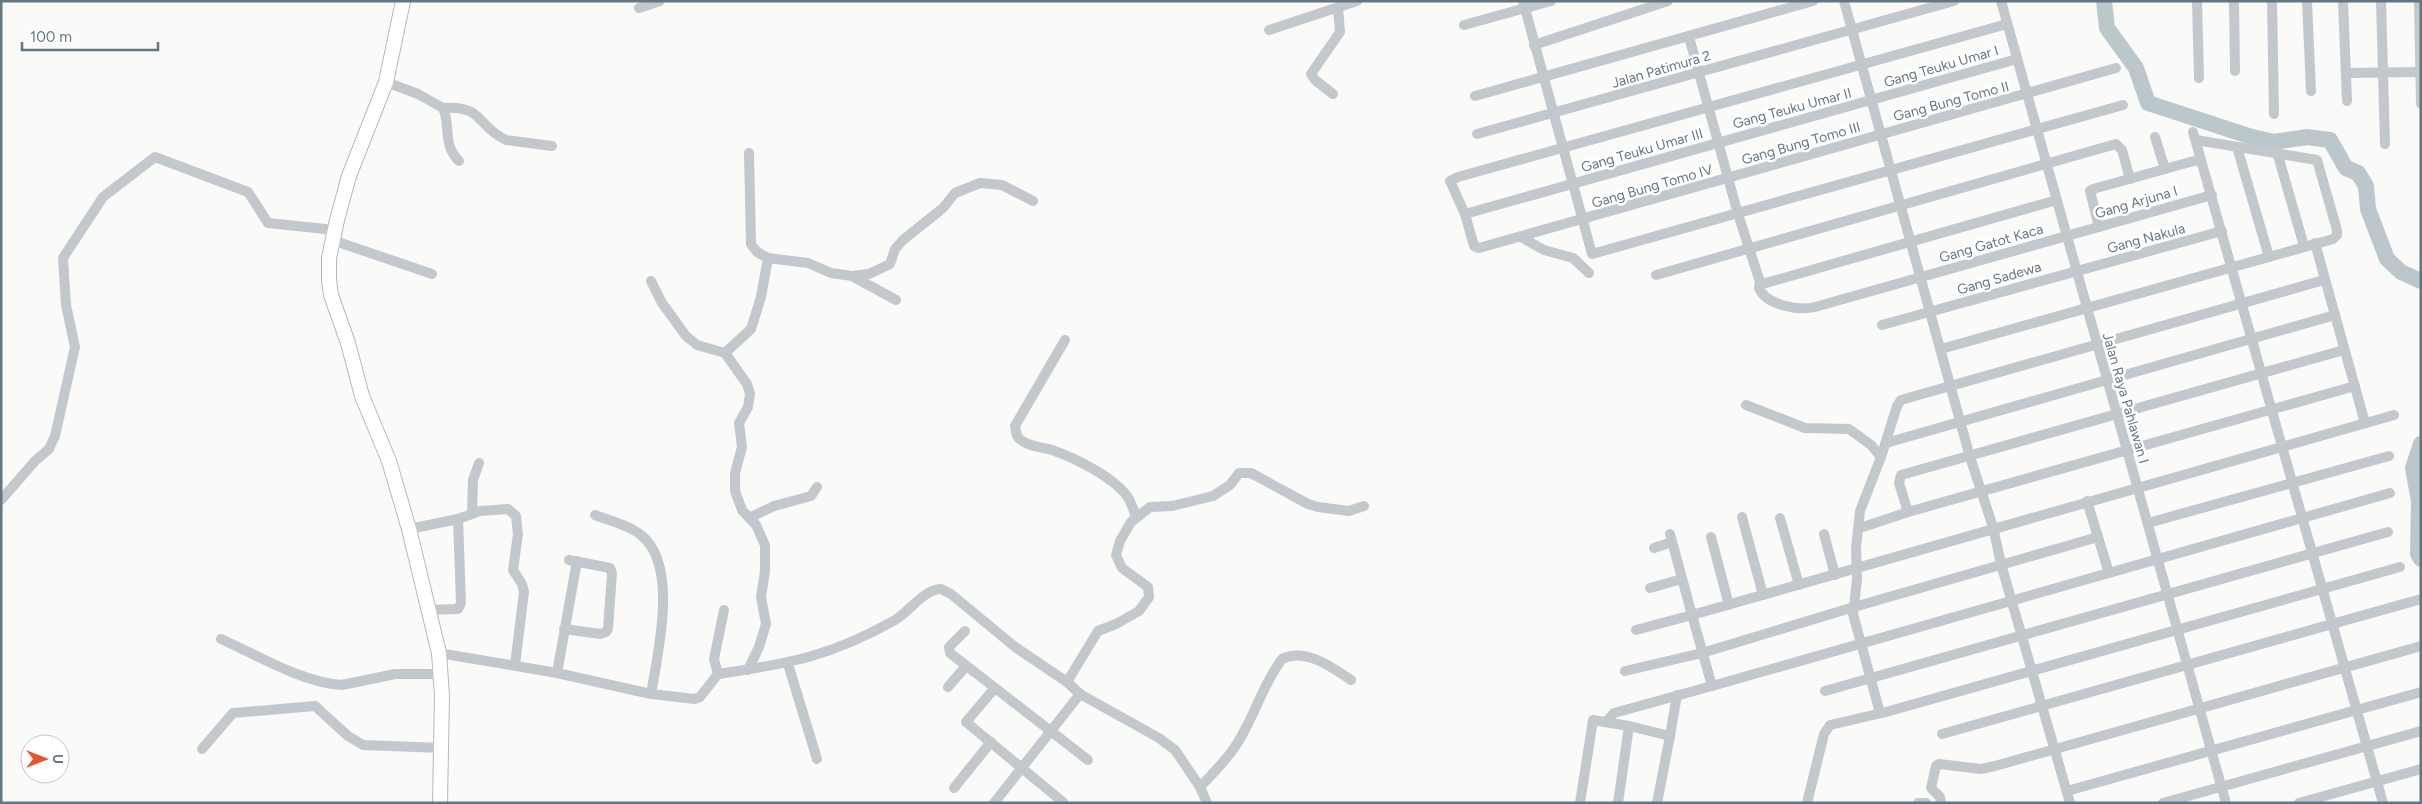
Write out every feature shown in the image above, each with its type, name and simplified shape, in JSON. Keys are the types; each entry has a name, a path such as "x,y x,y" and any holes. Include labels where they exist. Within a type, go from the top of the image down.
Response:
{"street":[{"path":"402,1 391,84 349,176 333,235 329,258 330,295 350,348 362,396 389,461 409,529 439,653 433,674 442,748 440,803"},
{"path":"639,8 660,1"},
{"path":"1269,30 1357,1"},
{"path":"1464,24 1524,5 1551,1"},
{"path":"1534,45 1668,1"},
{"path":"1475,96 1813,1"},
{"path":"1844,1 1970,457 1993,527 2011,600 2070,803"},
{"name":"Jalan Patimura 2","path":"1477,134 1954,1"},
{"name":"Jalan Raya Pahlawan I","path":"2001,1 2226,803"},
{"path":"2197,1 2199,78"},
{"path":"2234,1 2235,71"},
{"path":"2272,1 2274,114"},
{"path":"2307,1 2311,91"},
{"path":"2343,1 2347,73 2346,101"},
{"path":"2381,1 2385,144"},
{"path":"2418,1 2421,104"},
{"path":"1524,5 1592,254 2123,105"},
{"path":"1333,94 1315,80 1311,74 1340,32 1338,8"},
{"path":"1465,214 1450,181 1458,177 2007,24"},
{"path":"1689,37 1738,214 1760,282 1766,283 2057,200"},
{"name":"Gang Teuku Umar I","path":"1872,100 2018,59"},
{"name":"Gang Bung Tomo II","path":"1882,134 2116,68"},
{"path":"2347,73 2420,72"},
{"path":"391,84 418,94 443,108 457,107 474,112 500,138 552,146"},
{"name":"Gang Teuku Umar II","path":"1719,142 1872,100"},
{"path":"443,108 446,134 454,156 460,161"},
{"name":"Gang Bung Tomo III","path":"1729,179 1882,134"},
{"path":"1941,348 2087,308 2232,267 2304,246 2334,239 2337,230 2318,163 2312,158 2238,147 2194,136 2212,195 2222,231 2232,267 2242,303 2251,339 2304,518 2383,803"},
{"path":"2155,137 2165,169"},
{"name":"Gang Teuku Umar III","path":"1465,214 1719,142"},
{"path":"1656,275 2116,144 2119,146 2130,179"},
{"path":"2238,147 2269,256"},
{"path":"2277,152 2304,246"},
{"path":"749,153 751,244 757,252 768,258 808,262 831,273 852,276 869,274 890,264 895,249 903,240 943,208 955,193 980,183 1002,185 1033,201"},
{"path":"1,500 52,443 75,347 66,305 63,258 103,197 155,157 248,192 268,224 333,235 432,274"},
{"path":"2099,227 2090,191 2201,159"},
{"name":"Gang Bung Tomo IV","path":"1465,214 1475,248 1729,179"},
{"name":"Gang Arjuna I","path":"2067,236 2212,195"},
{"name":"Gang Nakula","path":"2076,271 2222,231"},
{"name":"Gang Gatot Kaca","path":"1760,282 1759,288 1765,298 1779,304 1810,309 2067,236"},
{"path":"1521,237 1544,250 1573,258 1589,273"},
{"path":"2315,243 2366,423"},
{"path":"725,353 752,329 761,297 768,258"},
{"name":"Gang Sadewa","path":"1882,325 2076,271"},
{"path":"852,276 896,300"},
{"path":"1880,713 1853,614 1857,579 1855,570 1860,511 1881,457 1899,402 2324,280"},
{"path":"651,281 662,303 686,336 697,345 725,353 747,384 750,394 748,407 740,423 742,447 735,481 737,501 756,526 765,546 765,571 761,597 766,624 756,656 748,670"},
{"path":"1886,443 1960,420 2335,315"},
{"path":"1065,340 1015,426 1017,436 1024,442 1053,451 1083,464 1115,484 1128,498 1136,517"},
{"path":"1908,512 1899,483 1901,474 1970,457 2344,350"},
{"path":"1863,527 1981,491 2355,386"},
{"path":"1746,405 1805,428 1849,429 1871,445 1881,457"},
{"path":"1636,630 1855,570 1993,527 2394,414"},
{"path":"2148,523 2389,456"},
{"path":"472,513 474,480 479,463"},
{"path":"1067,682 1098,631 1116,624 1139,610 1149,597 1148,587 1122,568 1116,555 1120,541 1136,517 1150,507 1172,506 1213,496 1230,485 1243,472 1251,473 1308,504 1349,511 1364,506"},
{"path":"749,518 774,506 811,496 817,487"},
{"path":"1606,722 1614,713 2390,493"},
{"path":"2087,501 2109,572"},
{"path":"409,529 498,508 508,509 516,516 518,534 513,570 522,584 524,592 515,665"},
{"path":"595,515 640,534 650,544 657,556 664,594 651,694"},
{"path":"1742,517 1763,595"},
{"path":"428,610 454,610 458,609 461,603 458,518"},
{"path":"1780,518 1799,585"},
{"path":"1825,691 2166,593 2388,532"},
{"path":"1824,534 1835,575"},
{"path":"1625,672 1702,652 2098,537"},
{"path":"1654,548 1671,538 1712,686"},
{"path":"1711,538 1729,605"},
{"path":"557,673 573,561 605,566 612,573 608,629 600,634 564,629"},
{"path":"1807,803 1824,734 1830,725 2032,671 2400,567"},
{"path":"1650,588 1682,578"},
{"path":"439,653 557,673 651,694 695,699 700,696 718,674 788,664 815,657 864,637 900,617 928,593 941,589 951,594 1015,647 1067,682 1080,694 1168,744 1175,750 1200,787 1207,803"},
{"path":"1942,734 2421,599"},
{"path":"718,674 715,656 724,610"},
{"path":"965,631 948,650 994,689 1088,760"},
{"path":"221,639 302,675 333,684 395,674 433,674"},
{"path":"1941,803 1940,797 1931,788 1937,765 1981,770 2199,708 2346,669 2421,646"},
{"path":"1200,787 1225,761 1238,742 1282,658 1298,655 1316,660 1351,680"},
{"path":"788,664 817,759"},
{"path":"948,687 966,666"},
{"path":"994,689 966,720 1064,802"},
{"path":"2067,791 2421,692"},
{"path":"999,801 1080,694"},
{"path":"1658,803 1677,695"},
{"path":"202,749 232,713 315,706 348,736 363,745 442,748"},
{"path":"1580,803 1593,720 1670,736"},
{"path":"1618,803 1629,726"},
{"path":"2163,803 2421,731"},
{"path":"954,788 991,742"},
{"path":"2299,803 2421,769"},
{"path":"1918,803 1926,803"}],"waterway":[{"path":"2104,1 2107,28 2136,68 2148,103 2252,137 2274,142 2307,137 2330,140 2346,168 2358,173 2366,186 2368,209 2387,259 2401,272 2421,281"},
{"path":"2421,444 2413,468 2419,501 2418,554 2421,559"}]}
